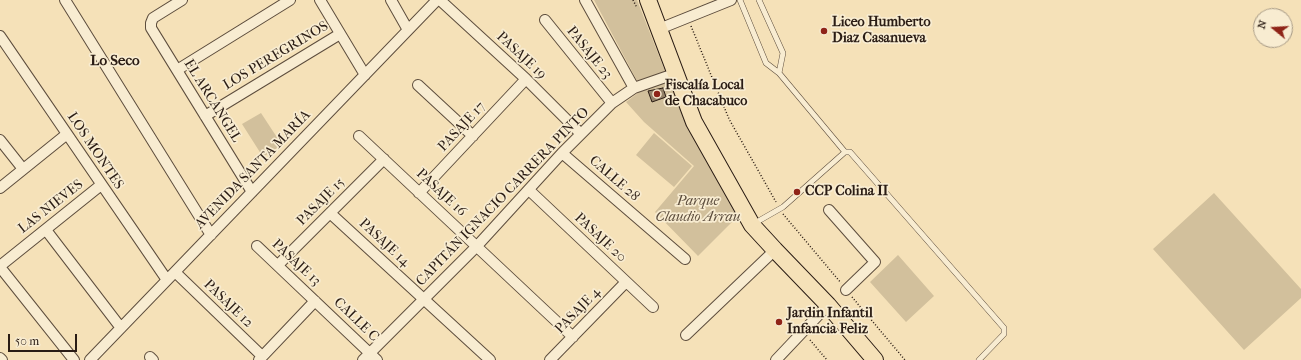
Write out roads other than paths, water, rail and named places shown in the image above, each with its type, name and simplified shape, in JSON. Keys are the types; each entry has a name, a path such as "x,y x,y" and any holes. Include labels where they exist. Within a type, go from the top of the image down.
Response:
{"main road":[{"path":"648,0 677,73 694,122 752,225 774,250 828,305 875,360"}],"street":[{"path":"66,0 211,235"},
{"name":"EL ARCANGEL","path":"182,0 155,16 151,23 152,30 252,192"},
{"path":"176,70 290,0"},
{"path":"320,0 365,75"},
{"path":"390,0 408,30"},
{"name":"AVENIDA SANTA MARÍA","path":"90,360 437,0"},
{"name":"PASAJE 19","path":"440,0 526,79 581,134"},
{"path":"585,0 634,88"},
{"path":"659,29 731,0"},
{"name":"PASAJE 23","path":"545,20 612,103"},
{"name":"LOS PEREGRINOS","path":"205,116 340,34"},
{"name":"LOS MONTES","path":"0,36 167,280"},
{"name":"CAPITÁN IGNACIO CARRERA PINTO","path":"370,358 477,246 562,153 612,103 634,88 677,73"},
{"name":"PASAJE 17","path":"419,193 526,79"},
{"path":"418,86 473,136"},
{"path":"0,188 67,134"},
{"name":"PASAJE 16","path":"359,136 573,337"},
{"path":"0,140 24,169"},
{"name":"CALLE 28","path":"562,153 684,259"},
{"name":"PASAJE 15","path":"278,265 384,159"},
{"name":"LAS NIEVES","path":"0,266 101,185"},
{"name":"PASAJE 20","path":"529,190 653,307"},
{"path":"829,210 875,262 846,290"},
{"name":"PASAJE 14","path":"330,213 490,360"},
{"path":"46,230 121,328"},
{"name":"PASAJE 13","path":"257,246 315,300"},
{"path":"686,335 774,250"},
{"path":"0,266 74,360"},
{"name":"PASAJE 12","path":"175,272 260,358"},
{"name":"PASAJE 4","path":"550,360 626,282"},
{"path":"260,358 315,300"},
{"name":"CALLE C","path":"315,300 370,358"},
{"path":"776,360 828,305"}],"lane":[{"path":"740,0 766,63 779,72 845,152 850,152 1004,328 1004,334 979,360"},
{"path":"759,0 782,53 779,72"},
{"path":"752,225 783,207 845,152"}],"place":[{"name":"Liceo Humberto Diaz Casanueva","path":"824,31"},
{"name":"Fiscalía Local de Chacabuco","path":"657,94"},
{"name":"CCP Colina II","path":"797,192"},
{"name":"Jardin Infantil Infancia Feliz","path":"779,322"}],"district":[{"name":"Lo Seco","path":"115,61"}],"park label":[{"name":"Parque Claudio Arrau","path":"698,210"}]}
